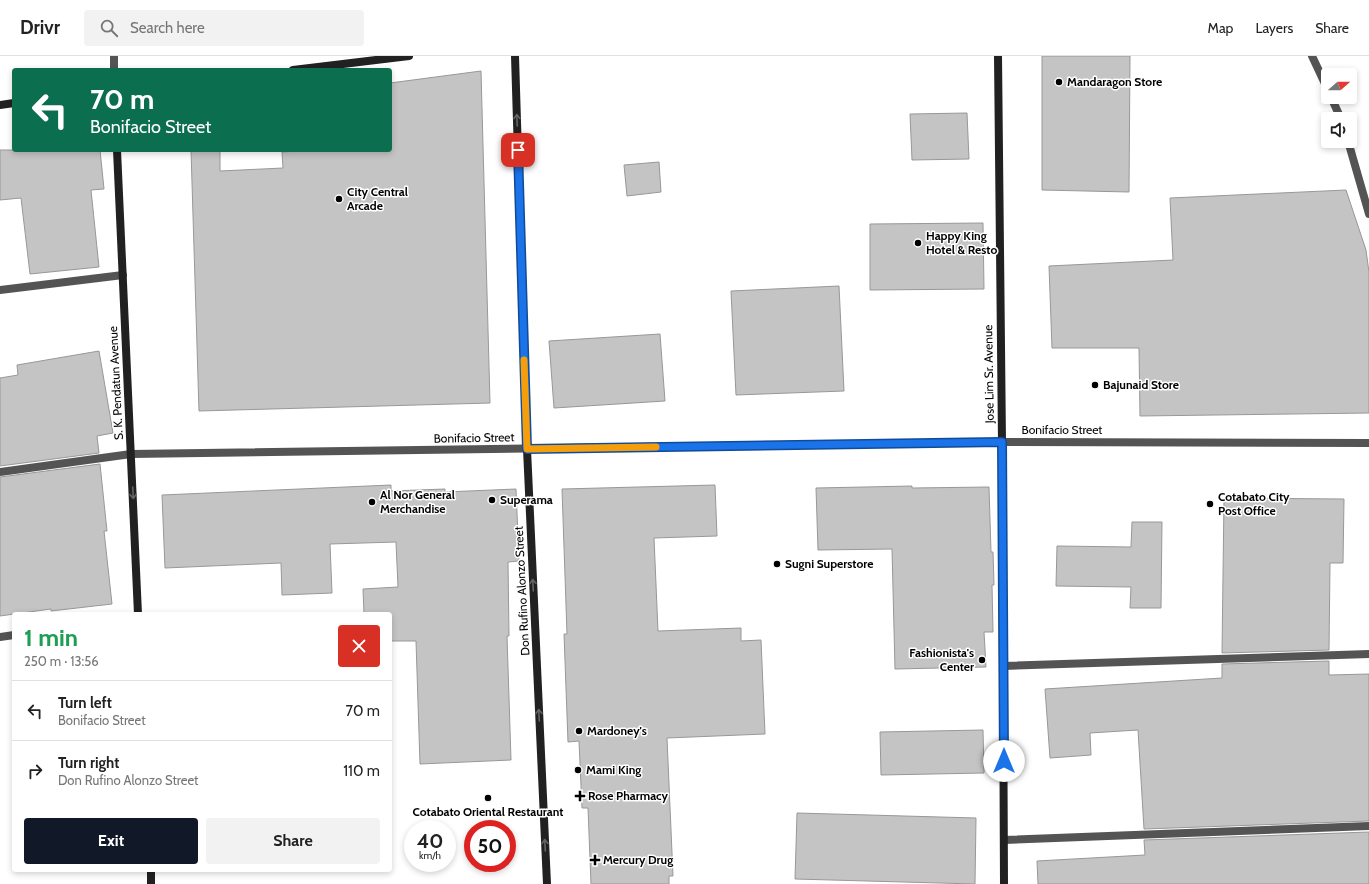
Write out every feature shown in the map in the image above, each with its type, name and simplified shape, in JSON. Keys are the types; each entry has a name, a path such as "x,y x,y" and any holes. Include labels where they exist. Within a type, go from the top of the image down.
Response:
{"street":[{"path":"114,56 114,68"},
{"path":"310,68 409,56"},
{"name":"Don Rufino Alonzo Street","path":"515,56 527,449 547,884"},
{"name":"Jose Lim Sr. Avenue","path":"998,56 1004,666 1004,884"},
{"path":"1312,56 1321,75"},
{"path":"0,105 12,103"},
{"path":"1350,148 1369,214"},
{"name":"S. K. Pendatun Avenue","path":"117,152 138,612"},
{"path":"0,290 123,275"},
{"name":"Bonifacio Street","path":"0,472 131,454 1002,442 1369,443"},
{"path":"0,636 12,635"},
{"path":"1004,666 1369,654"},
{"path":"1004,840 1369,826"},
{"path":"151,872 151,884"}],"building":[{"path":"1042,56 1130,56 1129,192 1042,190"},
{"name":"City Central Arcade","path":"481,71 490,403 199,411 191,152 220,152 220,171 283,168 282,152 392,152 392,83"},
{"path":"967,113 969,159 912,160 910,114"},
{"path":"0,150 12,150 12,152 100,152 104,189 91,190 99,267 30,274 21,198 0,200"},
{"path":"659,162 661,192 627,196 624,165"},
{"path":"1346,190 1366,250 1369,272 1369,413 1140,416 1139,348 1052,348 1049,266 1173,260 1170,198"},
{"path":"983,223 984,289 870,290 870,224"},
{"path":"839,286 844,391 736,395 731,291"},
{"path":"660,334 665,401 554,408 549,341"},
{"path":"99,351 113,433 97,436 99,453 0,466 0,378 18,375 17,365"},
{"path":"100,464 107,531 104,531 112,604 51,611 51,609 29,612 12,612 12,614 0,616 0,477"},
{"path":"391,485 391,491 445,489 445,492 516,489 519,561 508,562 509,636 507,636 511,760 420,764 416,641 392,641 392,612 364,612 363,589 398,587 396,542 330,544 332,593 282,595 281,563 165,568 162,495"},
{"path":"715,485 717,536 654,538 658,631 741,628 741,641 761,640 765,734 667,738 673,876 669,876 669,884 591,884 588,808 582,808 579,741 568,742 564,634 567,634 562,489"},
{"path":"912,486 912,488 989,487 991,552 993,552 994,585 992,585 993,632 984,632 986,667 895,669 892,549 818,550 816,488"},
{"path":"1224,498 1344,499 1343,563 1330,563 1329,650 1222,653"},
{"path":"1132,522 1162,522 1161,608 1130,608 1131,587 1056,586 1057,546 1131,547"},
{"path":"1329,661 1329,675 1369,674 1369,821 1144,829 1138,730 1090,733 1091,755 1050,758 1045,689 1222,678 1222,664"},
{"path":"983,730 984,773 881,775 880,732"},
{"path":"797,813 976,818 975,884 795,879"},
{"path":"1369,832 1369,884 1038,884 1037,861 1145,855 1144,840"}],"slow traffic":[{"path":"524,360 527,449 656,447"}],"place":[{"name":"Mandaragon Store","path":"1059,82"},
{"name":"City Central Arcade","path":"339,199"},
{"name":"Happy King Hotel & Resto","path":"918,243"},
{"name":"Bajunaid Store","path":"1095,385"},
{"name":"Superama","path":"492,500"},
{"name":"Al Nor General Merchandise","path":"372,502"},
{"name":"Cotabato City Post Office","path":"1210,504"},
{"name":"Sugni Superstore","path":"777,564"},
{"name":"Fashionista's Center","path":"982,660"},
{"name":"Mardoney's","path":"579,731"},
{"name":"Mami King","path":"578,770"},
{"name":"Rose Pharmacy","path":"580,796"},
{"name":"Cotabato Oriental Restaurant","path":"488,798"},
{"name":"Mercury Drug","path":"595,860"}],"route":[{"path":"518,150 527,449 1002,442 1004,761"}]}
